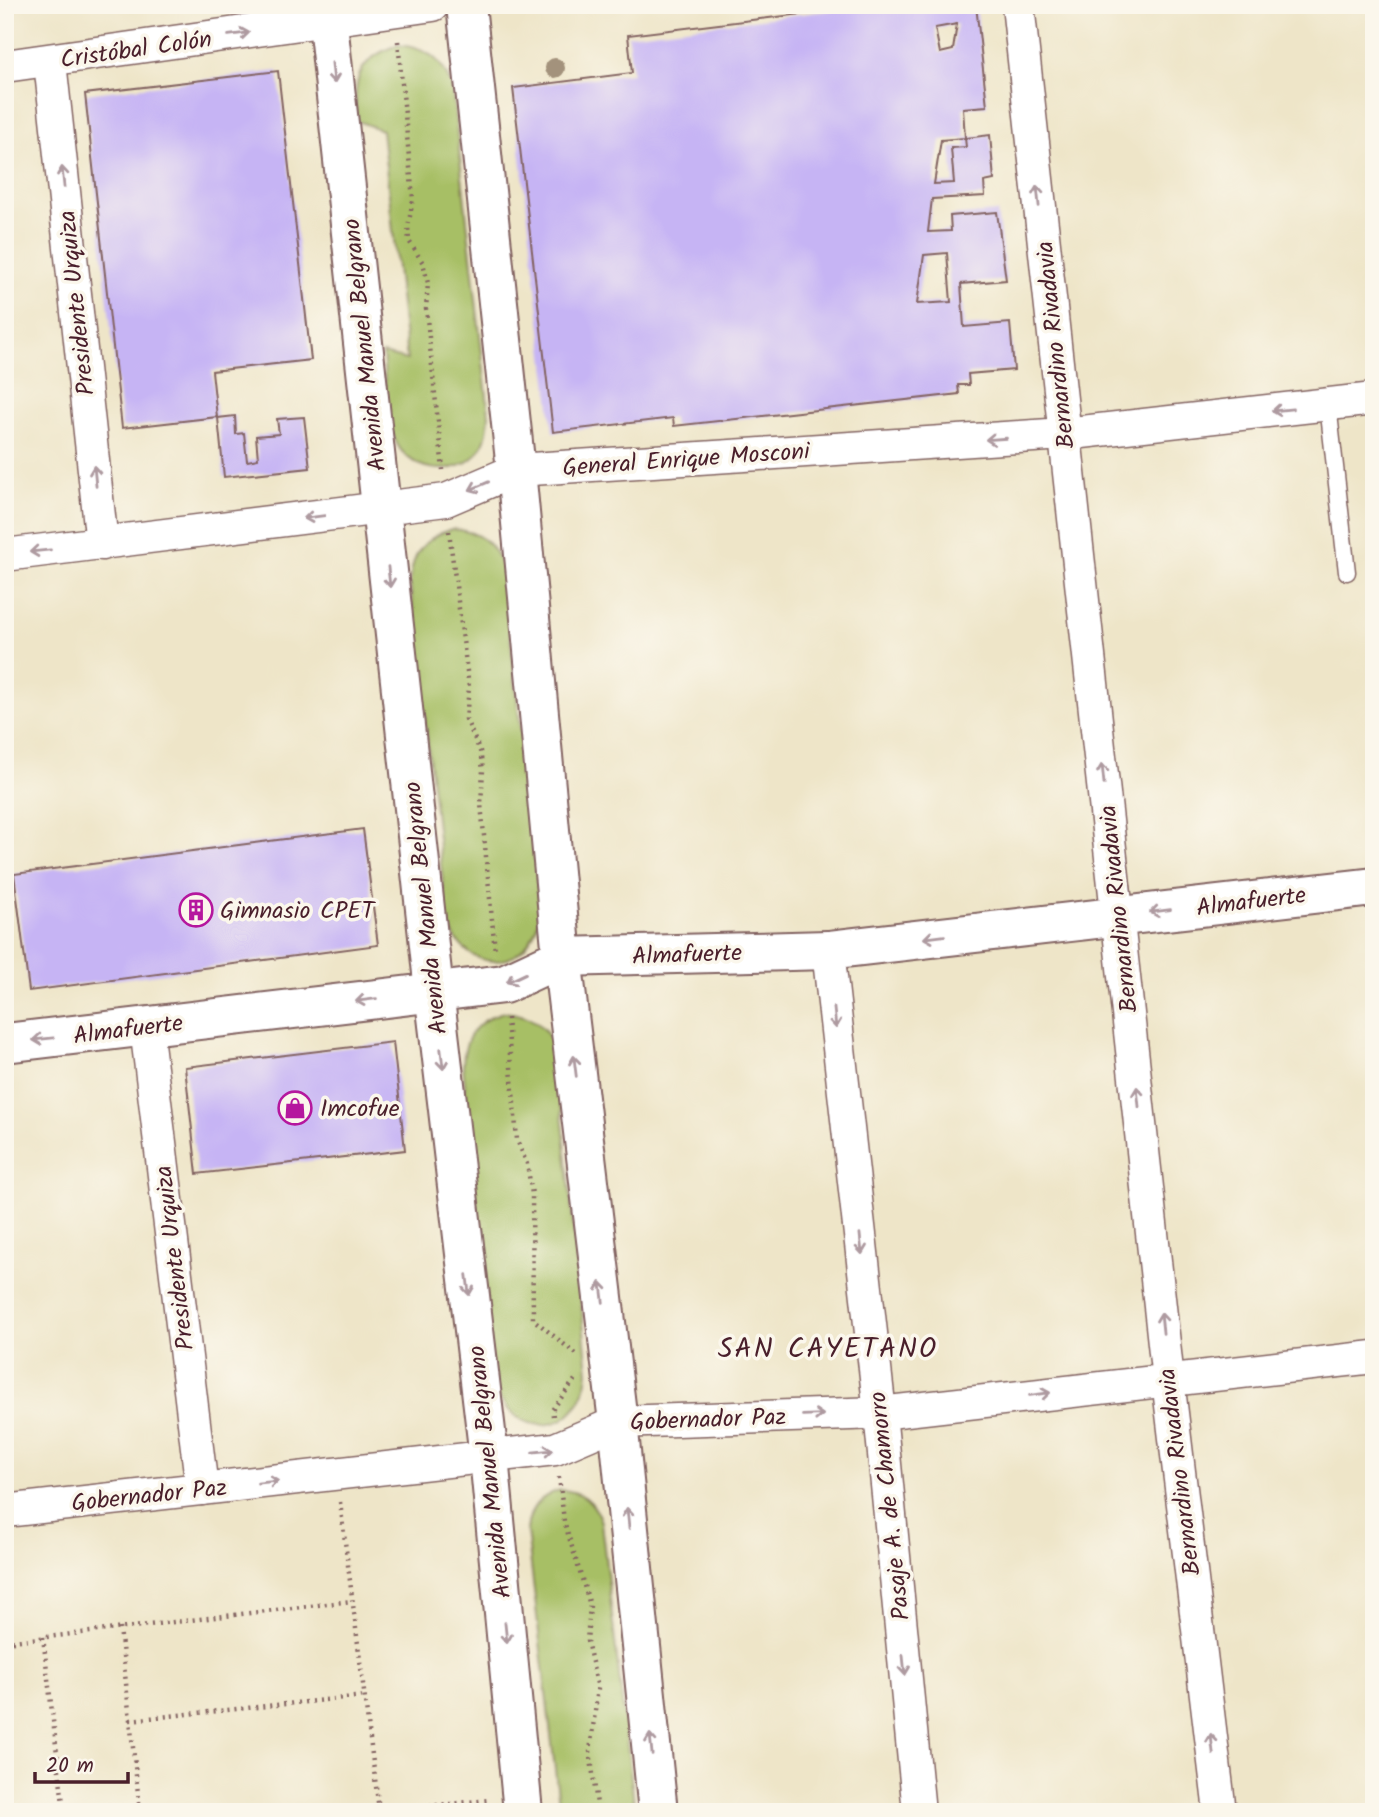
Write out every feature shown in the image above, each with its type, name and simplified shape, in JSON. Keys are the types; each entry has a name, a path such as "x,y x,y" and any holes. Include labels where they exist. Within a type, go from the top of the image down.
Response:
{"main road":[{"path":"466,5 516,470 562,957 618,1422 658,1812"},
{"name":"Avenida Manuel Belgrano","path":"327,13 434,991 489,1457 522,1804"},
{"name":"Almafuerte","path":"5,1043 504,984 562,957 828,950 1374,887"}],"street":[{"name":"Cristóbal Colón","path":"5,66 50,62 327,13 394,11 433,5"},
{"name":"Bernardino Rivadavia","path":"1018,5 1168,1380 1220,1812"},
{"name":"Presidente Urquiza","path":"50,62 102,544"},
{"name":"General Enrique Mosconi","path":"5,555 446,500 516,470 1064,434 1374,400"},
{"name":"Pasaje A. de Chamorro","path":"828,950 880,1413 919,1812"},
{"name":"Presidente Urquiza","path":"146,1027 202,1489"},
{"name":"Gobernador Paz","path":"5,1511 555,1449 618,1422 880,1413 1374,1357"}],"lane":[{"path":"1328,405 1347,572"}],"path":[{"path":"394,11 414,200 408,228 410,241 423,263 428,283 426,309 468,687 466,719 480,751 483,770 481,804 495,950 504,984 517,1140 527,1164 532,1194 533,1319 578,1356 580,1363"},
{"path":"582,1370 552,1410 564,1521 590,1605 587,1641 598,1688 590,1751 598,1812"},
{"path":"337,1474 379,1810"},
{"path":"5,1642 352,1601"},
{"path":"120,1628 140,1812"},
{"path":"43,1637 64,1812"},
{"path":"130,1720 364,1696"},
{"path":"366,1812 522,1804"}],"green space":[{"path":"398,45 418,49 433,57 444,69 452,88 489,415 488,429 479,451 460,466 448,469 425,467 404,454 393,434 388,412 383,354 407,360 382,130 357,121 356,94 360,73 366,65 373,57"},
{"path":"451,529 470,532 485,540 495,552 503,570 540,909 535,930 526,946 513,956 499,961 483,959 469,952 456,939 447,920 410,582 413,563 421,548 433,537"},
{"path":"503,1012 522,1015 537,1023 548,1035 556,1053 588,1372 583,1393 574,1409 561,1420 547,1424 531,1423 516,1416 504,1403 494,1384 463,1065 466,1046 473,1031 486,1020"},
{"path":"560,1490 575,1492 586,1498 595,1508 601,1522 635,1812 560,1812 527,1531 536,1504"}],"building":[{"path":"876,5 976,5 987,106 963,108 965,138 990,135 994,180 984,182 985,196 932,199 928,232 951,231 950,216 997,212 1006,280 961,284 964,327 1010,323 1014,370 968,374 969,385 958,385 959,394 674,426 673,418 553,432 513,88 632,73 628,35","holes":["957,24 953,50 940,53 935,28","965,138 966,147 951,148 954,183 934,184 941,140","947,253 951,302 917,304 924,255"]},
{"path":"278,71 311,360 212,371 217,417 122,428 85,94"},
{"path":"235,416 236,434 244,433 247,461 258,459 256,436 279,434 277,419 304,417 310,468 224,477 218,418"},
{"name":"Gimnasio CPET","path":"363,829 378,945 29,991 14,874"},
{"name":"Imcofue","path":"393,1042 405,1150 197,1174 185,1067"}],"place":[{"name":"Gimnasio CPET","path":"196,910"},
{"name":"Imcofue","path":"295,1108"}],"district":[{"name":"SAN CAYETANO","path":"828,1347"}]}
